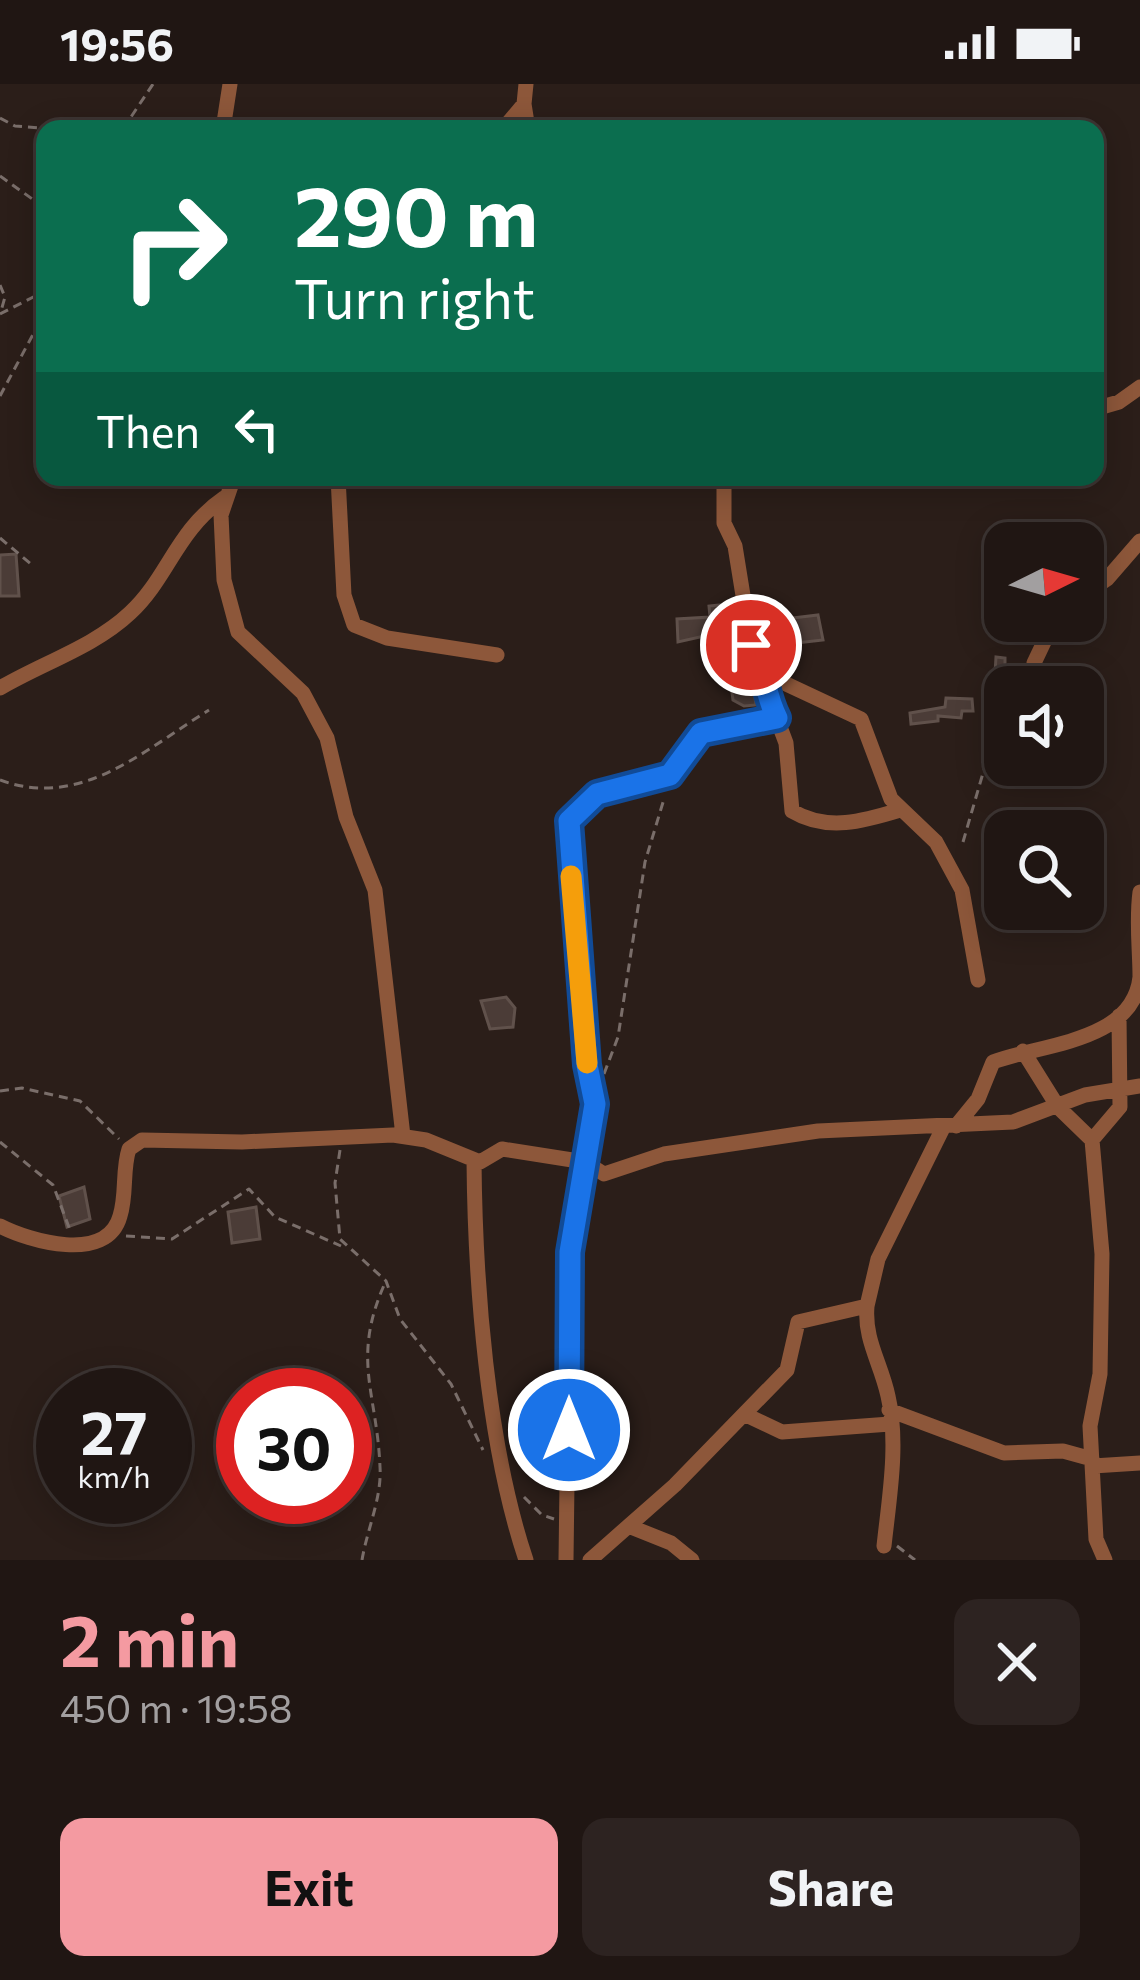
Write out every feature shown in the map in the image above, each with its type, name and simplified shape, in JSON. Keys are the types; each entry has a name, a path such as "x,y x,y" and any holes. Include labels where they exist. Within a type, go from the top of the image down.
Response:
{"street":[{"path":"224,120 230,84"},
{"path":"509,120 527,90"},
{"path":"1104,406 1140,387"},
{"path":"0,688 87,643 134,610 185,532 224,498 230,486"},
{"path":"338,486 344,595 354,625 387,638 497,655"},
{"path":"724,486 724,523 735,546 751,645 786,742 793,812 808,821 853,824 900,810"},
{"path":"224,498 224,580 238,632 303,693 328,738 346,817 375,890 403,1136"},
{"path":"1104,581 1140,542"},
{"path":"1034,663 1044,642"},
{"path":"765,674 860,719 890,799 936,842 962,890 978,980"},
{"path":"566,1560 570,1252 595,1094 587,1065 569,821 597,794 670,775 701,733 777,718"},
{"path":"1131,1088 1115,1048 1119,1016 1140,980 1136,927 1140,892"},
{"path":"884,1546 890,1417 865,1333 878,1259 950,1126 978,1099 993,1062 1023,1051 1063,1045 1119,1016"},
{"path":"1023,1051 1058,1106 1092,1140 1102,1254 1092,1463 1096,1539 1105,1560"},
{"path":"0,1226 38,1243 74,1243 106,1234 120,1218 129,1149 155,1138 220,1143 403,1136 474,1160 488,1161 502,1149 585,1162 604,1174 650,1157 818,1131 1013,1122 1131,1088"},
{"path":"1092,1140 1131,1088"},
{"path":"474,1160 475,1216 501,1469 526,1560"},
{"path":"590,1560 631,1526 787,1370 798,1322 867,1306"},
{"path":"744,1414 782,1432 890,1417 1004,1453 1063,1451 1092,1463 1140,1463"},
{"path":"631,1526 670,1543 692,1560"}],"path":[{"path":"129,120 152,84"},
{"path":"0,118 12,126 36,128"},
{"path":"0,176 36,202"},
{"path":"0,285 5,297 0,314 36,296"},
{"path":"0,396 36,329"},
{"path":"0,538 31,564"},
{"path":"0,780 21,788 80,786 123,765 209,710"},
{"path":"963,842 984,770"},
{"path":"595,1094 617,1037 644,862 670,775"},
{"path":"0,1090 22,1088 80,1101 129,1149"},
{"path":"342,1136 335,1183 346,1248"},
{"path":"0,1142 53,1185 74,1243"},
{"path":"106,1234 172,1239 249,1189 275,1217 346,1248 386,1281 400,1319 440,1368 482,1449 532,1508 567,1523"},
{"path":"362,1560 380,1466 365,1358 371,1315 386,1281"},
{"path":"884,1546 903,1546 915,1560"}],"building":[{"path":"16,554 19,596 0,596 0,555"},
{"path":"720,605 722,632 678,642 677,619 710,617 709,606"},
{"path":"818,615 823,640 787,644 784,619"},
{"path":"751,669 756,705 744,706 733,700 729,671"},
{"path":"946,698 972,699 973,711 962,711 961,718 938,716 938,721 911,724 910,713 945,707"},
{"path":"506,997 515,1008 513,1027 490,1029 481,1001"},
{"path":"84,1187 90,1219 67,1227 59,1196"},
{"path":"256,1207 260,1239 232,1243 228,1212"}],"slow traffic":[{"path":"571,876 587,1063"}],"route":[{"path":"569,1430 570,1252 595,1104 587,1065 569,821 597,794 633,789 670,775 701,733 777,718 766,697 765,668 751,645"}]}
